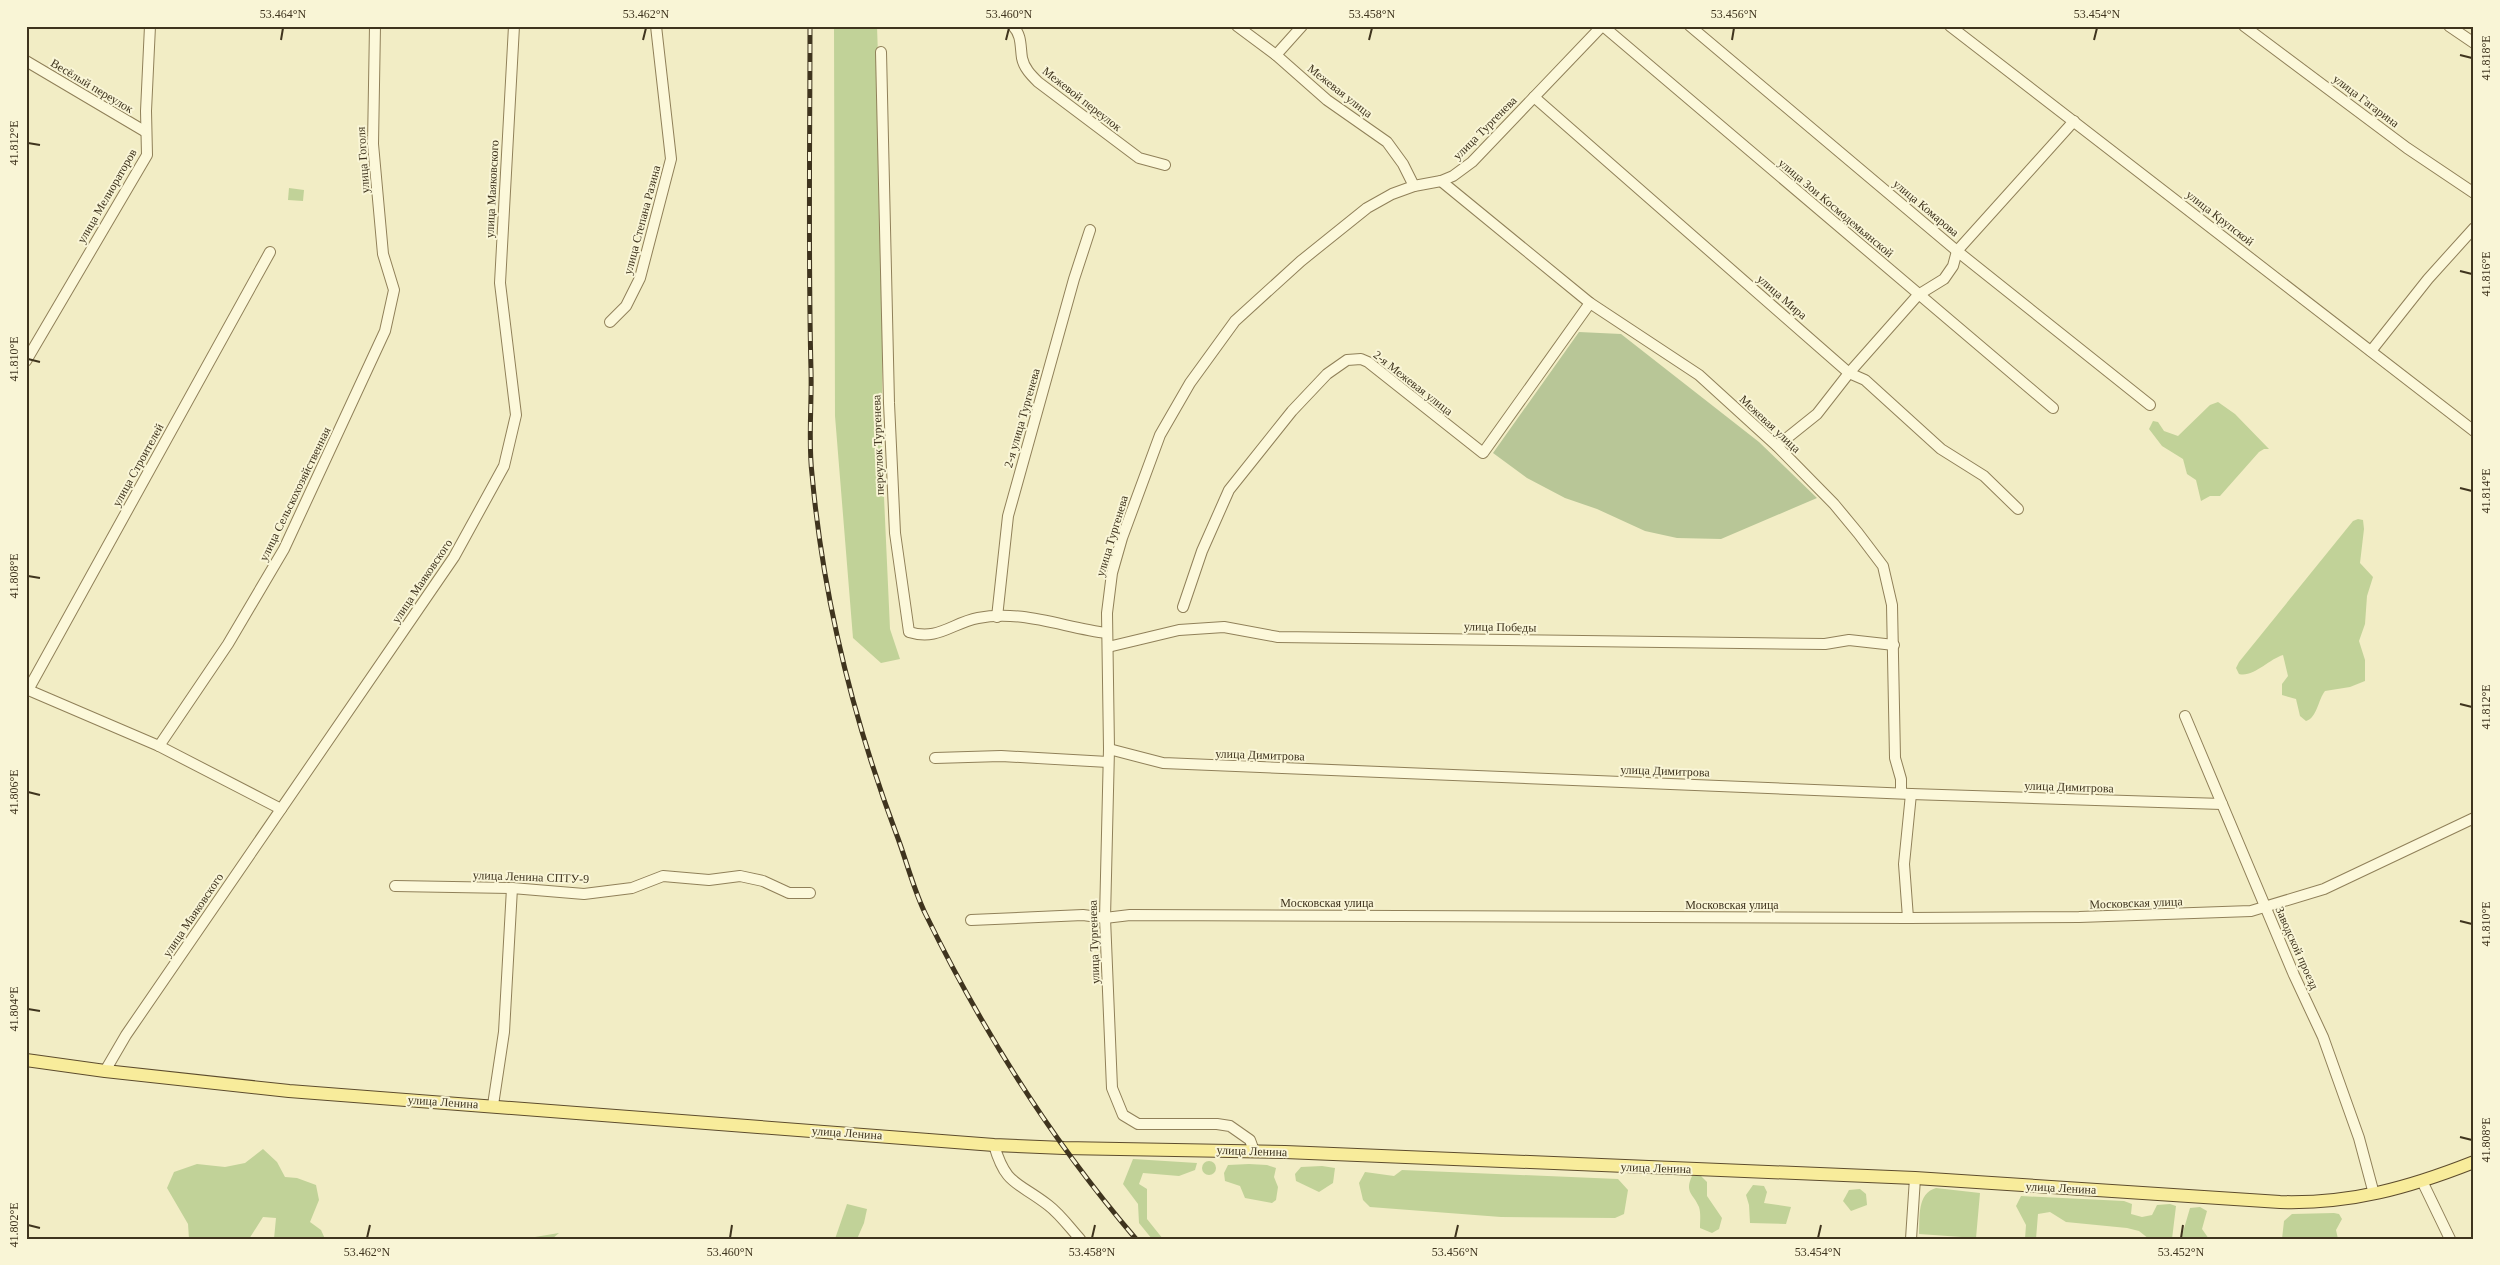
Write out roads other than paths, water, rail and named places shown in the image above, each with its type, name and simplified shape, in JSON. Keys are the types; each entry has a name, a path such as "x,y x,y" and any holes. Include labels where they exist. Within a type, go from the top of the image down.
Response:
{"main road":[{"name":"улица Ленина","path":"26,1060 105,1071 288,1090 994,1144 1064,1148 1254,1151 1915,1178 2280,1202 2332,1202 2374,1194 2422,1181 2474,1162"}],"street":[{"name":"улица Мелиораторов","path":"26,361 147,156 146,132 150,26"},
{"name":"улица Гоголя","path":"375,26 373,144 383,254 394,290"},
{"name":"улица Маяковского","path":"105,1071 126,1035 454,557 504,466 516,415 500,282 514,26"},
{"name":"улица Степана Разина","path":"610,322 626,306 640,278 671,159 656,26"},
{"name":"Межевой переулок","path":"1013,26 1021,39 1022,58 1027,70 1038,82 1139,158 1165,165"},
{"name":"Межевая улица","path":"1237,26 1276,55 1327,100 1387,142 1403,164 1414,186"},
{"path":"1276,55 1302,26"},
{"name":"улица Тургенева","path":"1254,1151 1250,1140 1230,1126 1217,1124 1138,1124 1123,1115 1112,1088 1105,918 1109,749 1107,633 1108,595 1122,538 1160,435 1190,383 1235,321 1301,261 1367,208 1392,194 1453,176 1472,162 1602,26"},
{"name":"улица Зои Космодемьянской","path":"1602,26 2053,408"},
{"name":"улица Комарова","path":"1690,26 1957,251 2150,405"},
{"name":"улица Крупской","path":"1950,26 2372,350 2474,431"},
{"name":"улица Гагарина","path":"2244,26 2408,148 2474,193"},
{"path":"2449,26 2474,44"},
{"name":"переулок Тургенева","path":"881,52 889,403 895,533 909,632 918,635 937,633 979,618 997,616 1046,621 1107,633"},
{"name":"Весёлый переулок","path":"26,61 146,132"},
{"name":"улица Мира","path":"1534,97 1849,373 1865,380 1941,449 1984,476 2018,509"},
{"path":"1777,446 1817,414 1849,373 1918,295 1944,279 1953,266 1957,251 2074,121"},
{"name":"Межевая улица","path":"1441,181 1590,303 1699,375 1777,446 1834,504 1883,566 1892,605 1896,758 1906,793 1904,864 1908,918"},
{"path":"2372,350 2428,279 2474,228"},
{"name":"2-я улица Тургенева","path":"997,616 1008,516 1074,279 1090,230"},
{"name":"улица Строителей","path":"27,690 270,252"},
{"name":"улица Сельскохозяйственная","path":"159,746 228,644 284,549 385,331 394,290"},
{"name":"2-я Межевая улица","path":"1183,607 1202,552 1229,490 1292,411 1327,374 1347,360 1361,359 1368,362 1483,453 1590,303"},
{"name":"улица Победы","path":"1108,646 1179,630 1224,627 1278,637 1825,644 1849,640 1894,645"},
{"path":"27,690 159,746 281,809"},
{"name":"Заводской проезд","path":"2185,716 2265,908 2323,1037 2359,1138 2374,1194"},
{"name":"улица Димитрова","path":"1109,749 1163,763 2222,804"},
{"path":"935,758 1001,756 1108,762"},
{"name":"Московская улица","path":"971,920 1083,915 1105,918 1130,915 2079,917 2251,911 2324,889 2474,818"},
{"name":"улица Ленина СПТУ-9","path":"395,886 512,888 584,894 632,888 663,876 709,880 740,876 763,880 789,893 810,893"},
{"path":"493,1106 504,1032 512,888"},
{"path":"994,1144 1004,1172 1017,1184 1049,1206 1080,1239"},
{"path":"1911,1239 1915,1178"},
{"path":"2422,1181 2450,1239"}],"railway":[{"path":"810,26 811,461 817,520 832,612 853,702 880,790 917,894 947,957 1020,1083 1075,1163 1136,1239"}]}
